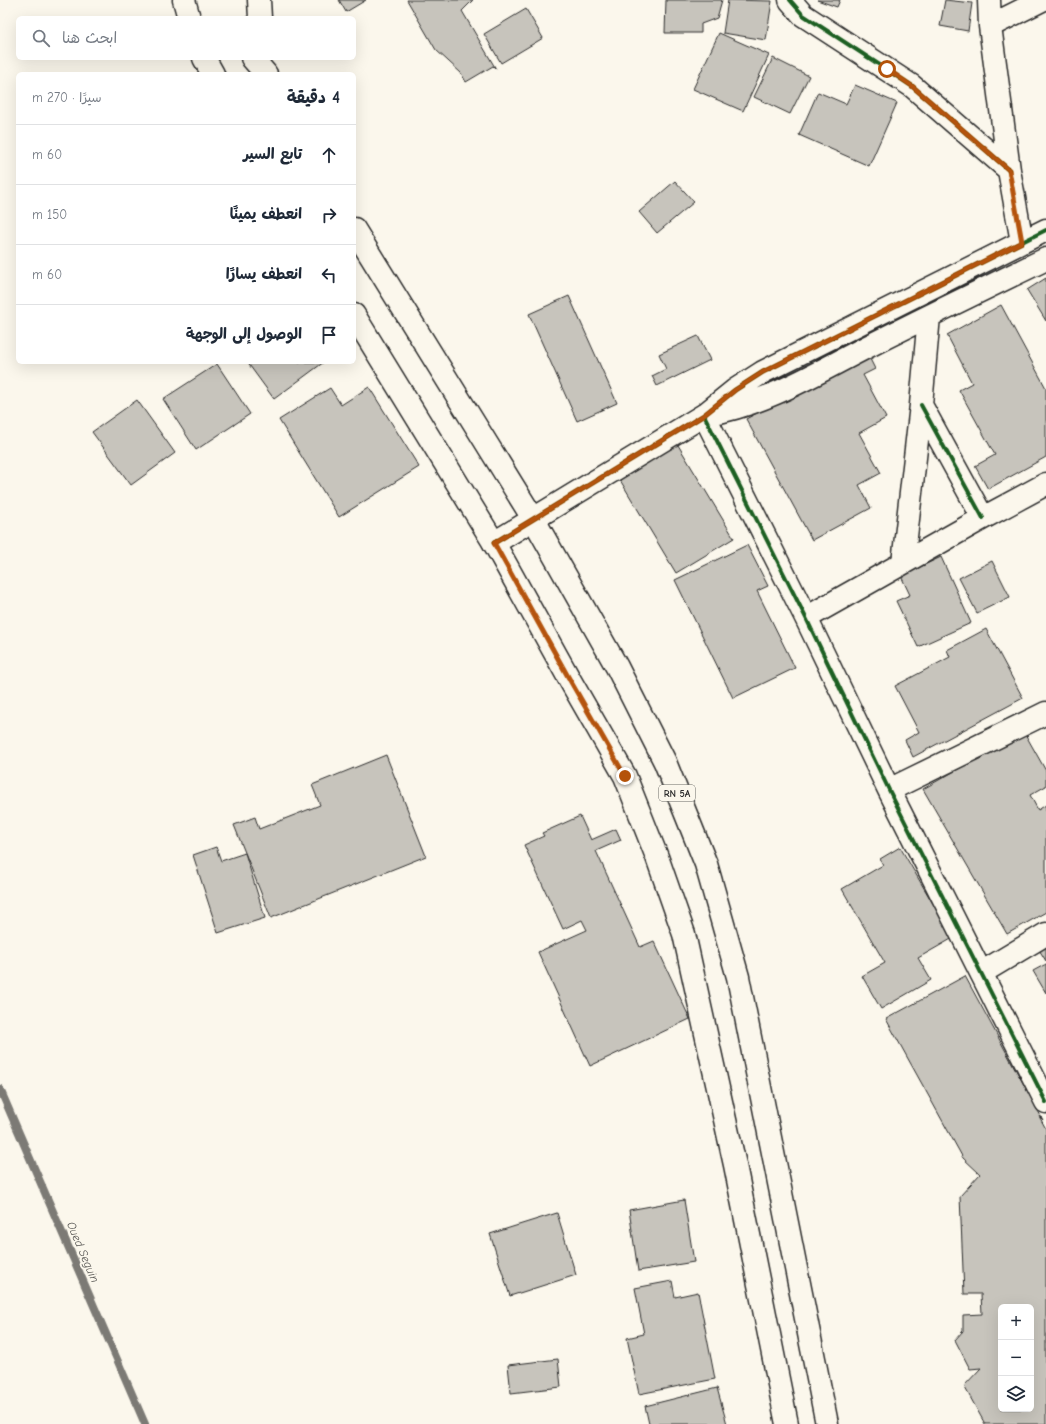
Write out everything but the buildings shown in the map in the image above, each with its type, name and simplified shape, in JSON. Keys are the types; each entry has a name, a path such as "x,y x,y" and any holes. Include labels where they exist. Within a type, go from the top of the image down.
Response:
{"street":[{"path":"184,0 188,16"},
{"path":"259,0 260,16"},
{"path":"790,0 803,15 912,86 1009,170"},
{"path":"989,0 990,26 1009,170 1022,242"},
{"path":"990,26 1042,0"},
{"path":"205,60 212,72"},
{"path":"254,60 264,72"},
{"path":"268,60 270,72"},
{"path":"494,543 704,415 735,390 763,372 1046,230"},
{"name":"RN 5A","path":"356,232 534,520 617,667 665,762 706,864 738,977 827,1424"},
{"path":"704,415 727,411 778,392 1046,259"},
{"path":"903,563 921,405 929,316"},
{"path":"356,318 494,543 625,776 657,857 684,934 735,1165 787,1424"},
{"path":"921,405 983,518"},
{"path":"704,415 806,618 889,790 1046,1102"},
{"path":"806,618 1046,484"},
{"path":"889,790 1046,713"},
{"path":"981,973 1046,934"}],"waterway":[{"name":"Oued Seguin","path":"0,1089 145,1424"}],"cycle path":[{"path":"790,0 803,15 912,86 1009,170"},
{"path":"494,543 704,415 735,390 763,372 1046,230"},
{"path":"921,405 983,518"},
{"path":"704,415 806,618 889,790 1046,1102"}],"route":[{"path":"625,776 494,543 704,415 735,390 763,372 1022,242 1009,170 912,86 887,69"}]}
